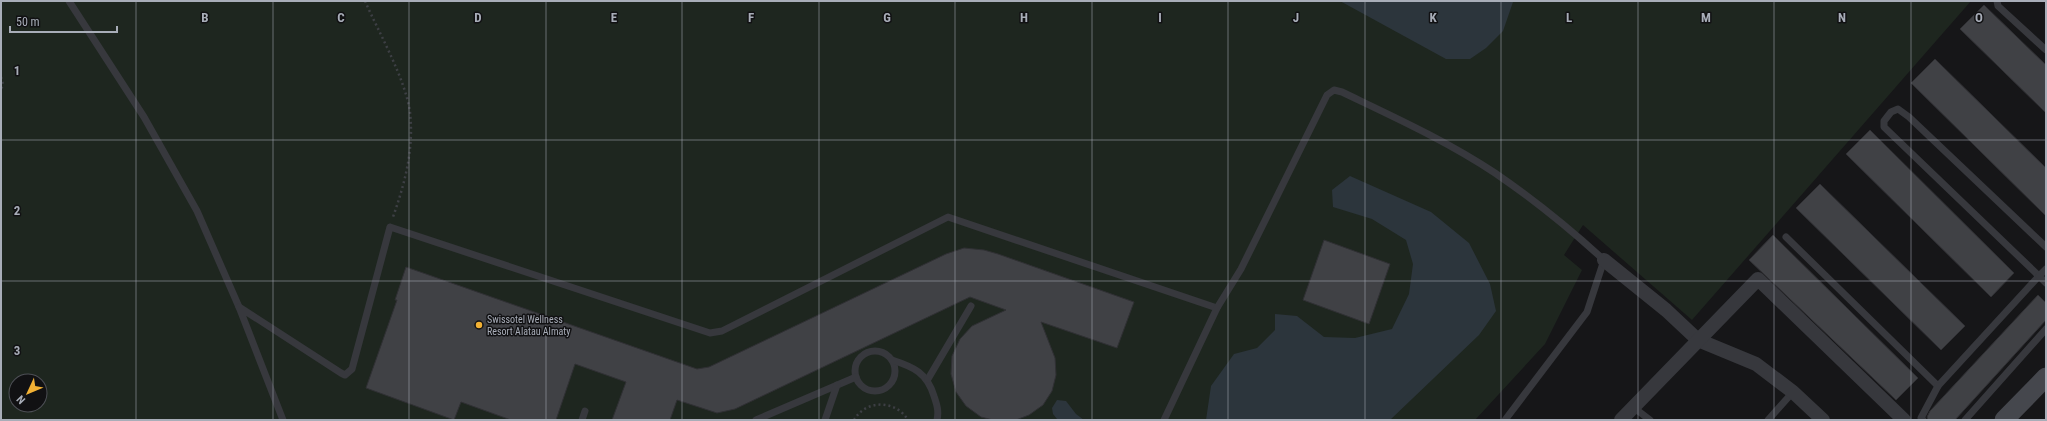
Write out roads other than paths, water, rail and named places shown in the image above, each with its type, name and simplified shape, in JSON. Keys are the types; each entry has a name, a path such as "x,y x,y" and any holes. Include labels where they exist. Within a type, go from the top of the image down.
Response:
{"main road":[{"path":"2004,420 2046,377"}],"street":[{"path":"1604,260 1666,310 1698,340 1756,364 1793,392 1823,420"},
{"path":"1621,420 1758,279 1904,420"}],"lane":[{"path":"68,1 144,117 197,211 238,307 283,420"},
{"path":"1997,1 1998,6 2046,50"},
{"path":"1164,420 1217,308 1241,269 1327,95 1334,90 1342,92 1444,143 1495,173 1578,237 1604,260 1587,312 1505,420"},
{"path":"2046,247 1909,118 1898,109 1891,112 1884,121 1884,127 2046,283"},
{"path":"238,307 341,374 345,374 352,369 390,227 710,333 722,331 948,217 1217,308"},
{"path":"1786,237 1938,386"},
{"path":"1923,420 1921,418 1924,409 1938,386 2046,269"},
{"path":"928,379 972,306"},
{"path":"1965,420 2046,329"},
{"path":"892,360 895,371 894,378 887,388 875,391 868,390 859,383 855,371 859,359 869,352 882,352 892,360 911,367 928,379 939,410 937,420"},
{"path":"756,420 856,377"},
{"path":"825,420 838,385"},
{"path":"1768,420 1793,392"},
{"path":"1633,407 1650,420"},
{"path":"582,420 585,411"}],"place":[{"name":"Swissotel Wellness Resort Alatau Almaty","path":"479,325"}]}
